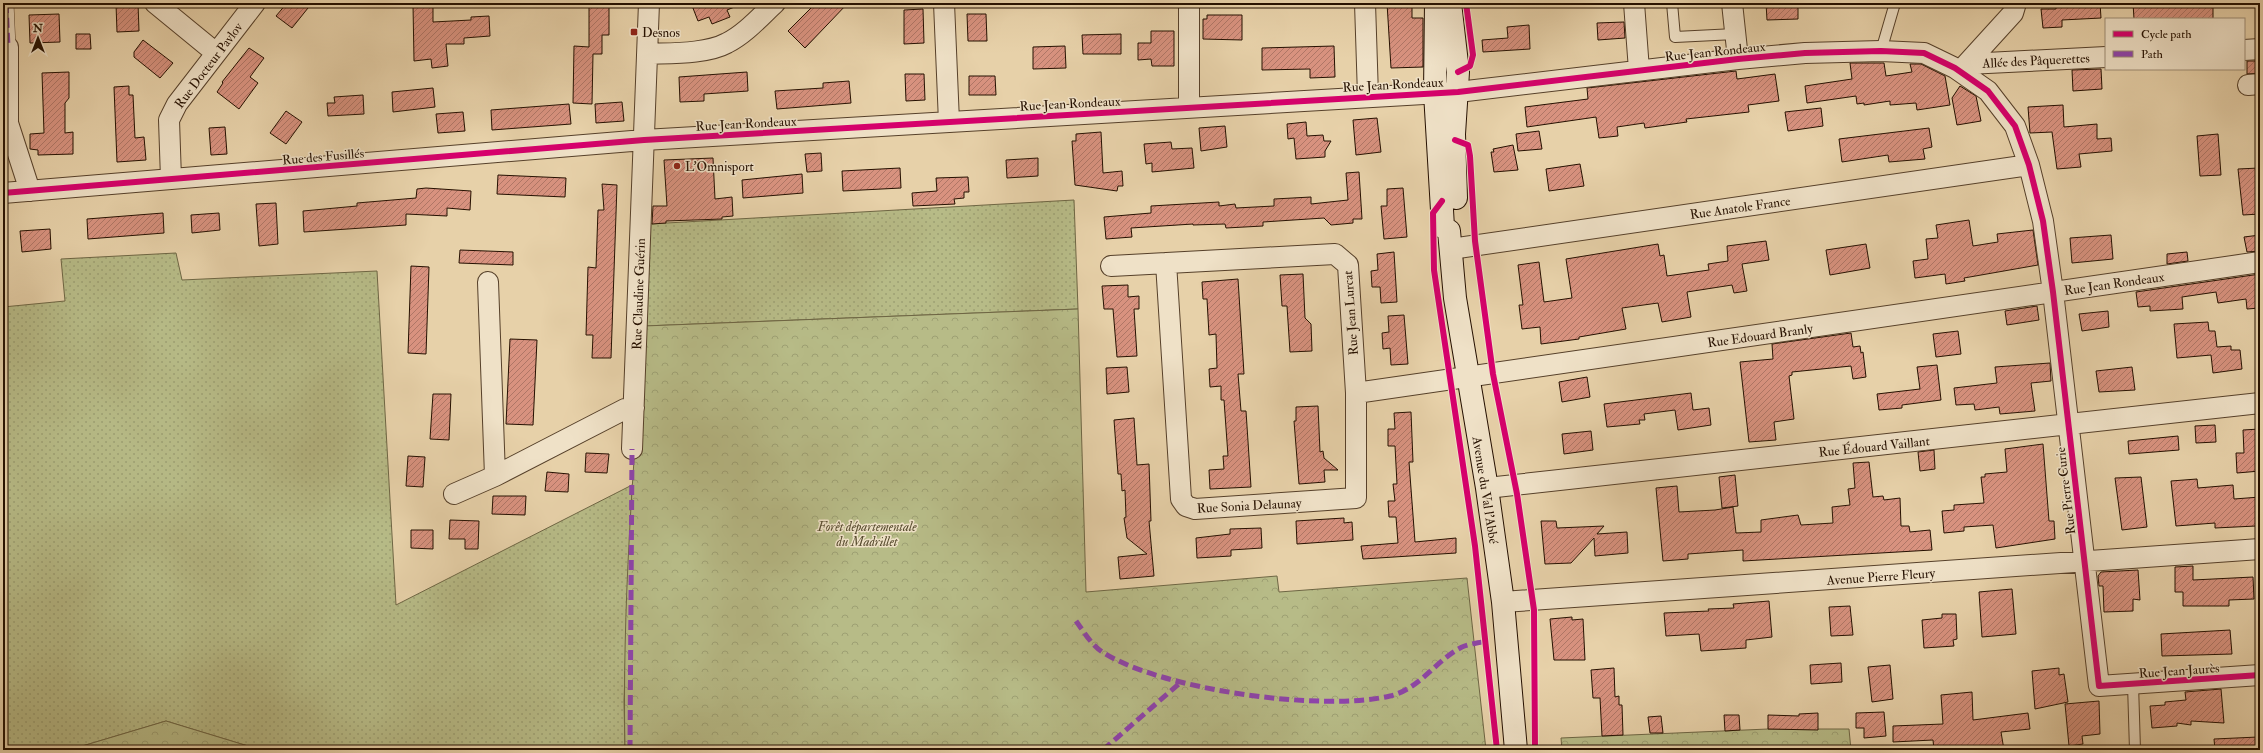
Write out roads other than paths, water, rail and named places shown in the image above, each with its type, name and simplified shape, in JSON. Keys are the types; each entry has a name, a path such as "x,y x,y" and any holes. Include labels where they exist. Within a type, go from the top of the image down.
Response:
{"main road":[{"path":"1435,93 1436,3"},
{"path":"1450,3 1458,56 1458,92"},
{"name":"Avenue du Val l'Abbé","path":"1450,240 1456,227 1454,134 1458,92"},
{"name":"Avenue du Val l'Abbé","path":"1435,93 1443,227 1450,240 1456,298 1487,488 1503,602 1516,750"}],"street":[{"path":"6,3 8,47 8,123 30,191"},
{"path":"155,3 216,53"},
{"name":"Rue Docteur Pavlov","path":"170,179 169,120 177,104 255,3"},
{"name":"Rue Claudine Guérin","path":"632,449 649,3"},
{"path":"648,54 689,53 727,44 748,28 775,3"},
{"path":"944,3 948,122"},
{"path":"1189,3 1189,107"},
{"path":"1365,3 1368,96"},
{"path":"1634,3 1639,70"},
{"path":"1732,3 1738,59"},
{"path":"1963,68 2013,14 2016,3"},
{"path":"2245,50 2260,49"},
{"name":"Rue Jean Rondeaux","path":"644,140 1368,96 1458,92 1639,70 1805,53 1881,51 1924,53 1963,68 1988,91 2015,126 2029,165 2042,221 2053,292 2260,262"},
{"name":"Allée des Pâquerettes","path":"1963,68 2105,57"},
{"name":"Rue des Fusillés","path":"3,193 644,140"},
{"name":"Rue Anatole France","path":"1450,240 2029,165"},
{"name":"Rue Jean Lurcat","path":"1110,266 1335,254 1348,265 1356,393"},
{"name":"Rue Sonia Delaunay","path":"1166,263 1181,499 1186,506 1195,509 1356,498 1356,393"},
{"path":"488,282 495,476"},
{"name":"Rue Edouard Branly","path":"1468,378 2053,292"},
{"name":"Rue Pierre Curie","path":"2053,292 2099,686"},
{"path":"1356,393 1468,378"},
{"name":"Rue Édouard Vaillant","path":"1487,488 2260,403"},
{"path":"454,494 495,476 626,409 634,408"},
{"name":"Avenue Pierre Fleury","path":"1503,602 2260,549"},
{"name":"Rue Jean Jaurès","path":"2099,686 2260,675"}],"lane":[{"path":"1672,3 1675,37 1735,34"},
{"path":"1881,51 1895,3"},
{"path":"2133,684 2135,750"}],"place":[{"name":"Desnos","path":"634,32"},
{"name":"L'Omnisport","path":"677,166"}],"park label":[{"name":"Forêt départementale du Madrillet","path":"867,534"}]}
